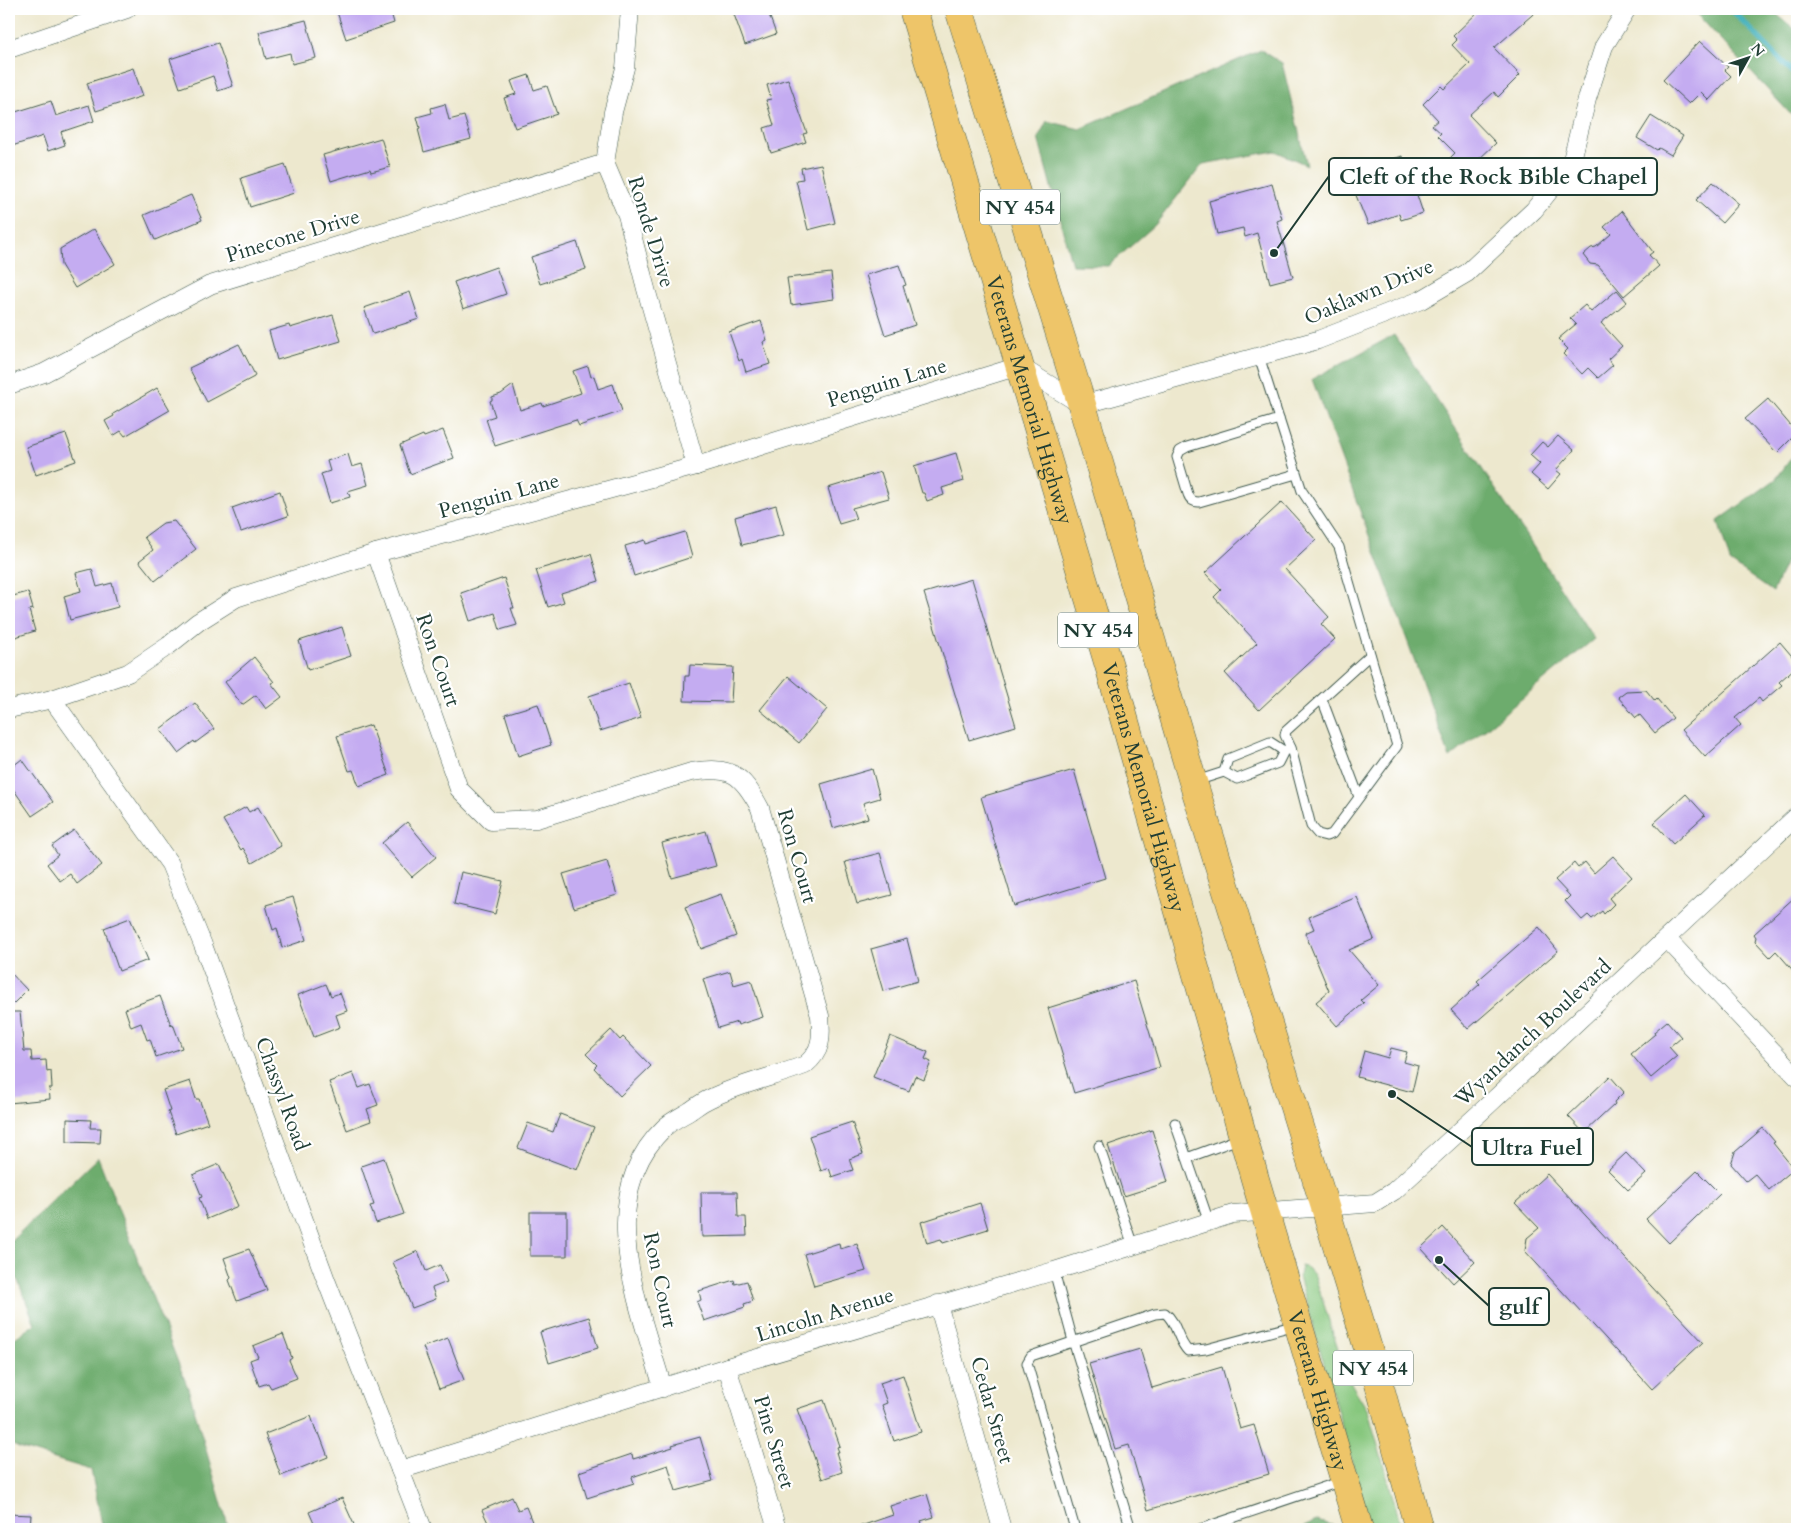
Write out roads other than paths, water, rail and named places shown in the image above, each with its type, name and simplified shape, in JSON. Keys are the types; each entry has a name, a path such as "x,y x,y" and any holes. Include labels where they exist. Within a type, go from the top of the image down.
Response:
{"main road":[{"name":"Veterans Memorial Highway","path":"913,9 1110,669 1277,1253"},
{"name":"NY 454","path":"958,9 1082,405 1193,782 1325,1207 1420,1529"},
{"name":"Veterans Highway","path":"1277,1253 1359,1529"}],"street":[{"path":"9,49 127,9"},
{"name":"Ronde Drive","path":"630,9 625,68 612,112 605,163 627,215 696,466"},
{"name":"Oaklawn Drive","path":"1082,405 1318,340 1421,300 1467,273 1534,210 1571,164 1587,99 1604,46 1627,9"},
{"name":"Pinecone Drive","path":"9,385 44,373 210,285 605,163"},
{"path":"1019,366 1082,405"},
{"name":"Penguin Lane","path":"9,709 52,699 128,673 168,646 198,622 236,598 376,553 696,466 1019,366"},
{"name":"Ron Court","path":"376,553 459,789 491,821 537,819 691,772 711,769 724,770 737,776 750,790 760,808 820,1016 822,1032 820,1046 814,1058 805,1065 709,1099 665,1127 646,1151 632,1178 627,1202 625,1229 631,1275 663,1388"},
{"name":"Chassyl Road","path":"52,699 170,864 203,945 326,1280 423,1529"},
{"name":"Wyandanch Boulevard","path":"1265,1212 1375,1203 1394,1191 1668,939 1797,816"},
{"path":"1668,939 1797,1077"},
{"name":"Lincoln Avenue","path":"400,1470 727,1367 1054,1270 1233,1214 1265,1212"},
{"name":"Cedar Street","path":"938,1304 1002,1529"},
{"name":"Pine Street","path":"727,1367 777,1529"}],"lane":[{"path":"1259,356 1302,491 1339,547 1397,746 1332,834 1326,836 1318,834 1311,826 1288,749 1285,736 1286,731 1370,655"},
{"path":"1279,419 1187,446 1180,451 1177,457 1188,494 1194,502 1199,502 1296,474"},
{"path":"1322,699 1359,797"},
{"path":"1224,772 1228,760 1270,742 1288,749"},
{"path":"1193,782 1224,772 1238,779 1278,763 1288,749"},
{"path":"1175,1122 1209,1222"},
{"path":"1187,1158 1243,1137"},
{"path":"1099,1146 1133,1246"},
{"path":"1054,1270 1073,1341 1131,1529"},
{"path":"1075,1529 1027,1363 1031,1356 1155,1314 1165,1313 1171,1317 1182,1345 1188,1351 1206,1349 1298,1324"},
{"path":"1200,1529 1344,1480"}],"waterway":[{"path":"1731,9 1797,77"}],"place":[{"name":"Cleft of the Rock Bible Chapel","path":"1274,253"},
{"name":"Ultra Fuel","path":"1392,1094"},
{"name":"gulf","path":"1439,1260"}]}
